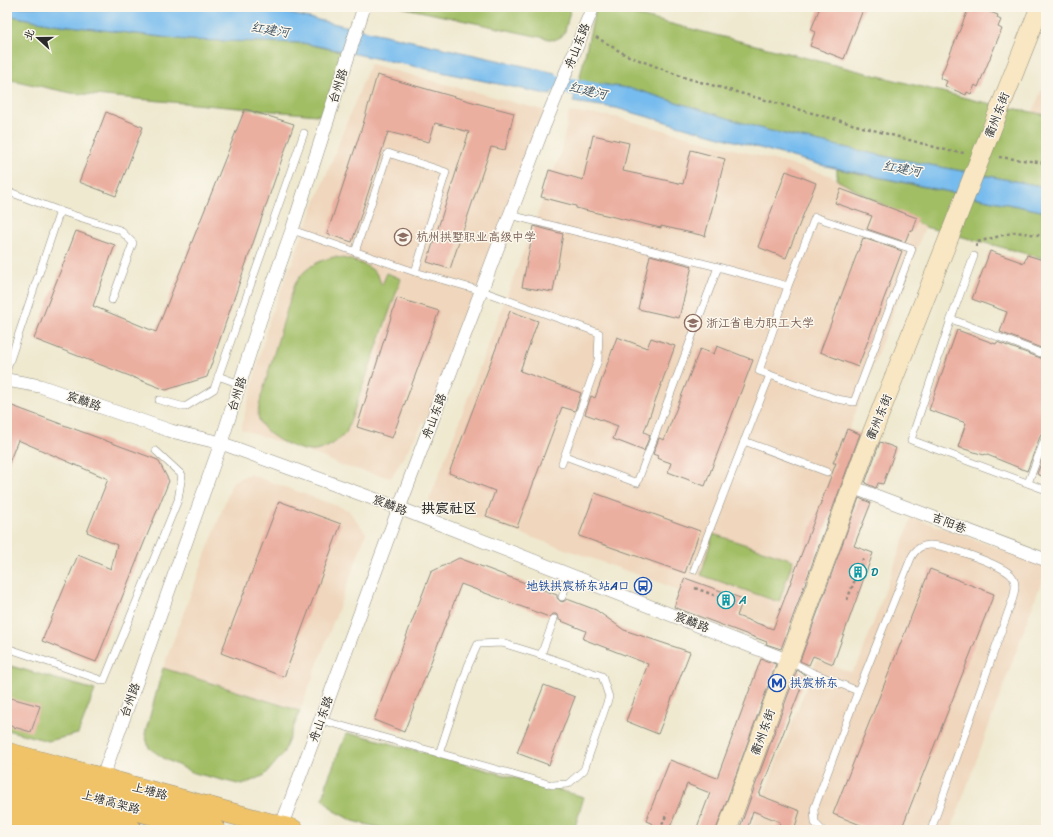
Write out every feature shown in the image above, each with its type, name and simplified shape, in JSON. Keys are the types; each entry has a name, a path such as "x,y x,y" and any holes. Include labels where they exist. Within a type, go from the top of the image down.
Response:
{"highway":[{"name":"上塘高架路","path":"7,775 213,829"},
{"name":"上塘高架路","path":"7,797 131,830"}],"main road":[{"name":"上塘路","path":"7,753 287,828"},
{"path":"14,822 64,830"}],"street":[{"name":"台州路","path":"102,779 221,442 260,320 292,230 364,7"},
{"name":"舟山东路","path":"287,828 321,720 399,508 510,215 593,7"},
{"name":"衢州东街","path":"730,829 865,451 1040,7"},
{"name":"宸麟路","path":"7,380 40,386 171,431 221,442 399,508 789,661"},
{"name":"吉阳巷","path":"852,487 1046,560"}],"lane":[{"path":"159,400 185,407 214,389 304,133"},
{"path":"355,252 388,153 446,172 415,272"},
{"path":"7,192 120,230 133,243 112,300"},
{"path":"7,369 60,211"},
{"path":"510,215 718,266 788,286"},
{"path":"815,217 912,249 854,402 838,399 759,371 788,286 815,217"},
{"path":"292,230 415,272 482,291 599,333 598,360 563,460 637,483 718,266"},
{"path":"974,256 951,319 911,440 1046,490"},
{"path":"951,319 1046,355"},
{"path":"694,570 770,375"},
{"path":"218,376 240,384"},
{"path":"1028,483 1046,436"},
{"path":"744,441 827,472"},
{"path":"7,648 104,681 178,500 182,475 156,452"},
{"path":"822,830 815,823 814,809 858,691 911,558 916,550 929,545 944,546 1003,569 1011,576 1016,586 1014,598 931,830"},
{"path":"562,597 570,576"},
{"path":"541,655 554,619"},
{"path":"321,720 440,754 552,785 568,784 584,770 609,696 602,676 502,643 478,644 468,666 440,754"},
{"path":"789,661 811,672 858,691"}],"path":[{"path":"584,30 626,55 686,78 949,151 971,154"},
{"path":"994,156 1046,163"},
{"path":"974,256 977,242 1015,232 1046,236"},
{"path":"847,600 863,559"},
{"path":"695,588 734,603"},
{"path":"660,830 667,813"}],"shaded area":[{"name":"杭州拱墅职业高级中学","path":"370,64 546,111 452,375 391,478 339,465 325,458 241,429 269,320"},
{"path":"1046,78 1046,115 1033,112"},
{"name":"浙江省电力职工大学","path":"569,112 616,117 829,175 925,227 775,627 690,596 661,583 429,501 561,152"},
{"path":"249,474 348,510 366,533 300,711 163,668 233,481"},
{"path":"912,517 1046,565 1046,569 951,830 750,830 817,660 851,672 859,662"}],"green space":[{"path":"401,7 571,7 565,31 561,37 554,40"},
{"path":"596,7 604,7 978,101 1046,115 1046,187 888,157 766,130 634,89 579,81"},
{"path":"7,15 53,24 187,40 303,43 348,53 328,116 71,93 7,79"},
{"path":"837,169 1046,212 1046,259 925,227 837,180"},
{"path":"334,257 352,260 370,268 378,276 382,285 387,273 401,279 346,433 328,447 315,451 307,451 280,441 272,435 260,422 258,411 294,286 306,270 316,263"},
{"path":"713,534 793,560 779,602 701,575"},
{"path":"7,665 95,690 78,734 48,741 7,730"},
{"path":"163,668 300,711 283,754 265,775 242,785 194,773 165,759 149,748 145,734"},
{"path":"346,734 360,735 584,797 574,830 389,830 353,821 334,811 323,799 328,779"}],"water":[{"path":"7,7 260,7 555,73 551,95 303,43 187,40 53,24 7,15"},
{"path":"579,81 634,89 766,130 888,157 1046,187 1046,212 821,165 616,108 573,102"}],"building":[{"path":"820,7 864,7 844,59 810,46 815,32 811,30"},
{"path":"976,7 998,15 997,18 1001,20 998,27 1002,29 978,87 975,85 971,94 967,92 966,95 945,86 947,81 940,78 968,10 974,12"},
{"path":"377,75 514,113 505,150 491,147 450,269 427,262 469,132 435,123 429,142 388,132 352,242 327,234 363,124"},
{"path":"245,109 294,124 207,377 166,390 34,339 76,231 115,245 93,306 156,332"},
{"path":"106,112 143,127 116,196 79,182"},
{"path":"593,135 629,143 623,171 683,184 691,150 725,159 705,236 661,226 661,228 576,208 576,206 541,197 549,170 583,180"},
{"path":"786,171 816,183 786,258 758,247"},
{"path":"841,189 917,218 913,231 910,230 905,242 867,229 872,216 835,203"},
{"path":"534,226 563,234 553,292 522,287"},
{"path":"863,238 902,251 858,367 820,352"},
{"path":"990,251 1024,263 1027,255 1046,261 1046,350 1000,332 1007,312 972,299"},
{"path":"650,255 692,266 679,318 638,309"},
{"path":"397,298 439,311 392,438 357,427"},
{"path":"510,311 538,321 520,371 581,393 575,411 562,407 517,527 486,516 495,491 449,473"},
{"path":"957,330 996,344 997,342 1046,360 1046,431 1041,434 1027,471 985,454 984,455 958,447 966,423 929,410"},
{"path":"617,337 647,348 651,338 675,346 644,432 650,435 644,451 613,439 618,426 585,414 591,396 595,398"},
{"path":"717,346 753,360 705,486 668,472 671,463 657,458 658,456 653,454 659,438 664,440 700,349 714,354"},
{"path":"7,404 158,460 169,481 96,662 42,641 78,555 111,569 117,545 87,532 108,479 18,440 7,465"},
{"path":"847,429 860,434 781,649 766,644 767,642 674,607 685,578 743,599 737,616 773,629 836,463 833,463"},
{"path":"880,442 896,448 883,484 878,483 876,488 865,483"},
{"path":"1046,450 1046,478 1037,474"},
{"path":"595,493 700,531 685,573 579,536"},
{"path":"859,498 871,503 854,546 873,553 833,664 813,656 809,665 800,661"},
{"path":"279,501 341,524 284,677 221,653"},
{"path":"459,558 557,595 557,598 560,601 563,602 567,599 596,610 624,630 690,652 658,734 626,721 648,664 583,639 586,631 559,620 556,614 549,617 461,584 404,732 374,720 431,572"},
{"path":"930,569 994,594 901,830 873,830 833,814"},
{"path":"761,659 776,664 716,830 696,830 710,793 687,784 669,830 651,830 653,824 646,821 670,760 717,778"},
{"path":"797,670 806,675 759,795 800,811 794,830 777,830 780,822 753,811 747,830 739,830"},
{"path":"544,685 575,697 549,765 517,753"},
{"path":"7,697 40,706 31,732 7,725"}],"waterway":[{"name":"红建河","path":"530,78 598,92"}],"place":[{"name":"杭州拱墅职业高级中学","path":"403,237"},
{"name":"浙江省电力职工大学","path":"693,323"},
{"name":"D","path":"858,572"},
{"name":"地铁拱宸桥东站A口","path":"643,586"},
{"name":"A","path":"726,600"},
{"name":"拱宸桥东","path":"777,683"}],"district":[{"name":"拱宸社区","path":"449,508"}]}
